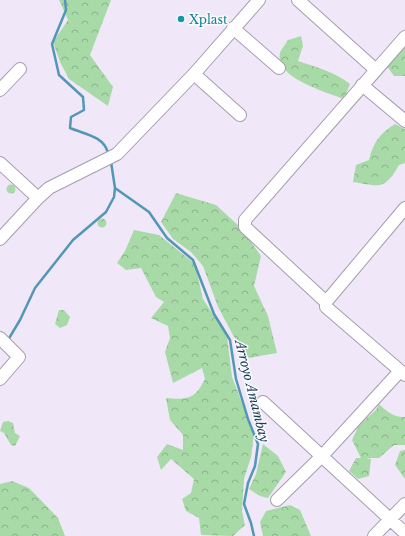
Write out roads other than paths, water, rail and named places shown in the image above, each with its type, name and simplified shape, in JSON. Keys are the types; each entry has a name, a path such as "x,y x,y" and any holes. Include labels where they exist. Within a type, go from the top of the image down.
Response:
{"street":[{"path":"0,239 49,188 117,154 194,74 259,0"},
{"path":"298,0 376,70"},
{"path":"233,28 279,68"},
{"path":"277,500 403,373 326,307 326,302 245,227 244,223 245,220 405,37"},
{"path":"0,90 20,69"},
{"path":"194,74 240,115"},
{"path":"362,85 405,121"},
{"path":"0,163 38,198"},
{"path":"326,302 405,208"},
{"path":"0,338 19,357 0,380"},
{"path":"263,402 405,533"},
{"path":"374,536 405,504"}],"waterway":[{"name":"Arroyo Amambay","path":"65,0 66,10 52,44 59,75 83,97 84,110 71,117 70,128 98,139 106,147 108,153"},
{"name":"Arroyo Amambay","path":"111,162 115,188 149,212 167,238 193,260 214,314 230,340 236,379 248,419 258,444 255,466 248,483 244,504 254,536"},
{"path":"8,340 20,320 35,288 73,240 106,212 114,197 115,188"}],"place":[{"name":"Xplast","path":"181,19"}]}
